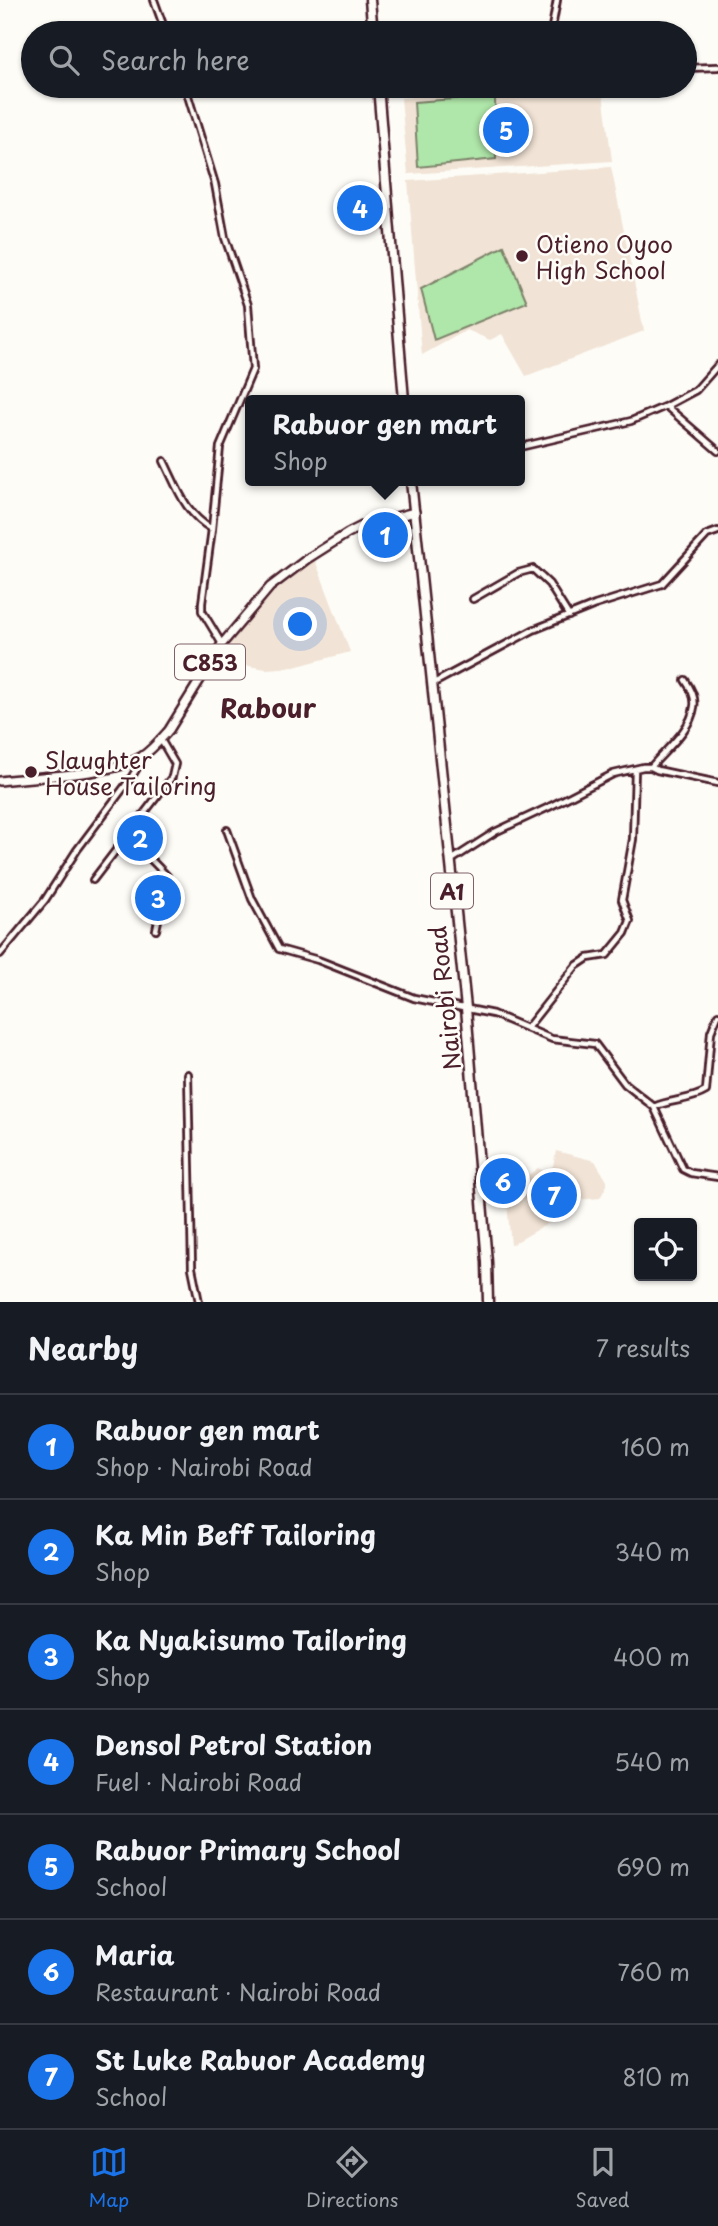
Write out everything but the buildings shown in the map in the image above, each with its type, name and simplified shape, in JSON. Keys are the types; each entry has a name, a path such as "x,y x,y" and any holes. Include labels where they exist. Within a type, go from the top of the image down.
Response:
{"highway":[{"path":"370,0 372,21"},
{"path":"379,98 404,395"},
{"name":"Nairobi Road","path":"412,486 466,1008 488,1302"}],"main road":[{"name":"C853","path":"0,782 67,775 116,766 141,757 161,740 222,644 270,587 307,559 364,525 415,512"}],"street":[{"path":"153,0 161,21"},
{"path":"553,21 557,0"},
{"path":"697,68 718,67"},
{"path":"188,98 215,184 225,238 248,305 251,322 253,369 220,447 202,611 222,644"},
{"path":"525,446 631,421 696,390 718,365"},
{"path":"666,406 718,451"},
{"path":"164,461 182,500 201,523 212,529"},
{"path":"432,684 533,630 662,584 707,535 718,531"},
{"path":"473,599 518,572 533,569 549,584 569,615"},
{"path":"650,767 686,725 695,706 691,688 685,680"},
{"path":"93,880 172,777 175,764 161,740"},
{"path":"0,954 57,884 77,850 135,771 141,757"},
{"path":"449,862 495,832 612,774 650,767 718,783"},
{"path":"527,1028 576,966 588,958 607,955 625,933 630,921 622,900 633,839 635,770"},
{"path":"227,830 252,899 279,949 318,960 414,998 493,1014 552,1039 595,1044 625,1084 654,1107 683,1169 718,1177"},
{"path":"128,836 167,876 156,930"},
{"path":"654,1107 665,1101 689,1098 706,1091 711,1032 718,1015"},
{"path":"188,1074 192,1268 199,1302"}],"shaded area":[{"path":"401,98 604,98 612,161 408,174"},
{"name":"Otieno Oyoo High School","path":"611,167 644,331 526,376 502,334 490,340 467,330 422,355 408,181"},
{"path":"315,560 350,652 294,667 266,669 217,660 269,593"},
{"path":"556,1151 595,1161 607,1185 600,1198 564,1201 566,1213 511,1245 506,1192 538,1168 543,1171 553,1166"}],"green space":[{"path":"495,98 496,159 418,167 414,102"},
{"path":"504,246 527,302 434,340 421,289"}],"place":[{"name":"Rabuor Primary School","path":"506,130"},
{"name":"Densol Petrol Station","path":"360,208"},
{"name":"Otieno Oyoo High School","path":"522,256"},
{"name":"Rabuor gen mart","path":"385,535"},
{"name":"Slaughter House Tailoring","path":"31,772"},
{"name":"Ka Min Beff Tailoring","path":"140,838"},
{"name":"Ka Nyakisumo Tailoring","path":"158,898"},
{"name":"Maria","path":"503,1181"},
{"name":"St Luke Rabuor Academy","path":"554,1195"}],"district":[{"name":"Rabour","path":"268,707"}]}
